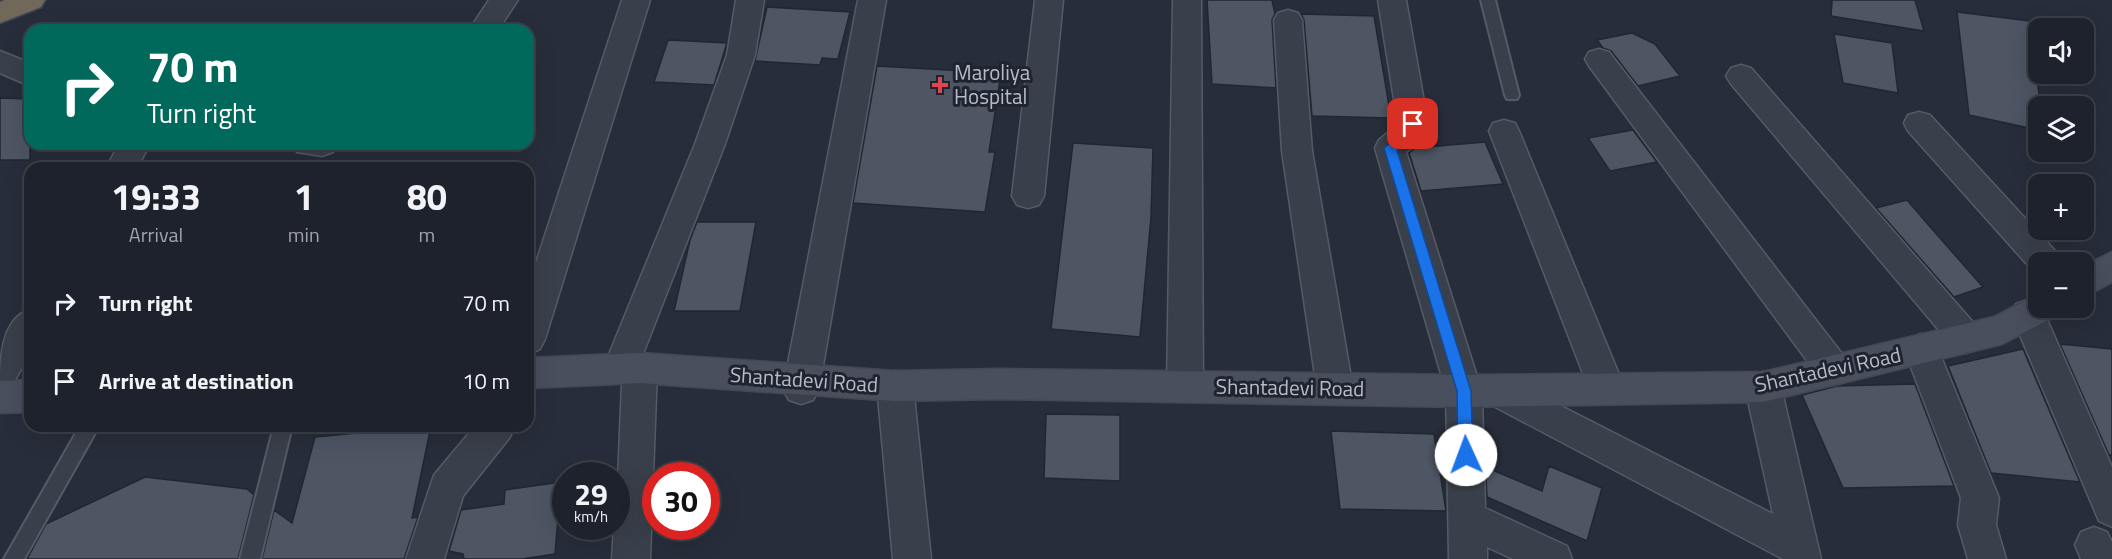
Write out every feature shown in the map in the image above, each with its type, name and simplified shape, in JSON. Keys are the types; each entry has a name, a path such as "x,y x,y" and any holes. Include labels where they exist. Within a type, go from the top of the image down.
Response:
{"highway":[{"path":"0,13 31,0"}],"street":[{"path":"487,24 504,0"},
{"path":"534,320 636,0"},
{"path":"631,559 630,369 737,66 750,0"},
{"path":"802,384 872,0"},
{"path":"1028,196 1049,0"},
{"path":"1185,387 1187,0"},
{"path":"1392,0 1413,124 1409,134 1390,148 1480,391 1467,518 1468,559"},
{"path":"1288,20 1297,151 1335,389"},
{"path":"1599,59 1834,370"},
{"path":"0,61 24,72"},
{"path":"1741,76 1966,338"},
{"path":"1919,123 2036,252"},
{"path":"1504,130 1607,389"},
{"path":"2094,277 2112,265"},
{"name":"Shantadevi Road","path":"534,374 630,369 802,384 895,386 1480,391 1763,387 2002,330 2028,315"},
{"path":"2037,318 2112,509"},
{"path":"0,374 24,333"},
{"path":"1921,349 1980,498 1977,525 1987,559"},
{"path":"895,386 912,559"},
{"path":"1763,387 1801,554"},
{"path":"1480,391 1801,554"},
{"path":"0,397 24,396"},
{"path":"424,559 447,487 492,432"},
{"path":"1467,518 1553,559"}],"lane":[{"path":"1488,0 1512,95"},
{"path":"14,559 87,432"},
{"path":"249,559 281,432"}],"building":[{"path":"1207,0 1272,0 1275,14 1272,20 1276,88 1212,84"},
{"path":"1832,0 1915,0 1924,31 1831,16"},
{"path":"767,7 850,12 838,59 822,58 820,65 755,61"},
{"path":"1957,12 2028,21 2028,84 2038,84 2039,96 2028,96 2028,128 1969,115"},
{"path":"1301,14 1374,16 1391,118 1312,116 1304,20"},
{"path":"1632,33 1655,44 1680,76 1638,86 1611,51 1603,48 1597,40"},
{"path":"1834,34 1892,43 1898,93 1843,83"},
{"path":"668,40 727,43 714,85 654,82"},
{"path":"877,66 1001,73 989,152 995,152 985,212 853,203"},
{"path":"0,98 24,99 24,150 30,150 30,160 0,160"},
{"path":"1633,130 1657,162 1610,171 1588,138"},
{"path":"1485,142 1503,184 1421,191 1409,153 1415,148"},
{"path":"1073,143 1153,148 1151,217 1140,337 1051,329"},
{"path":"1907,200 1983,287 1954,297 1876,208"},
{"path":"697,222 756,222 740,311 674,311 690,240"},
{"path":"2060,344 2112,349 2112,455 2109,455"},
{"path":"2023,349 2080,482 1991,473 1948,366"},
{"path":"1915,384 1954,486 1843,488 1802,395 1837,386"},
{"path":"1046,414 1120,415 1120,481 1044,478"},
{"path":"1331,431 1434,434 1446,511 1340,509"},
{"path":"368,432 430,432 412,518 418,517 404,559 262,559 274,510 292,523 315,437"},
{"path":"1549,466 1602,488 1587,541 1487,497 1486,480 1490,469 1542,491"},
{"path":"145,477 247,489 254,495 238,559 27,559 46,524"},
{"path":"552,483 552,540 556,540 555,554 522,559 464,559 463,554 449,551 461,510 504,504 505,490"}],"place":[{"name":"Maroliya Hospital","path":"940,85"}],"route":[{"path":"1413,124 1409,134 1390,148 1464,391 1466,455"}]}
